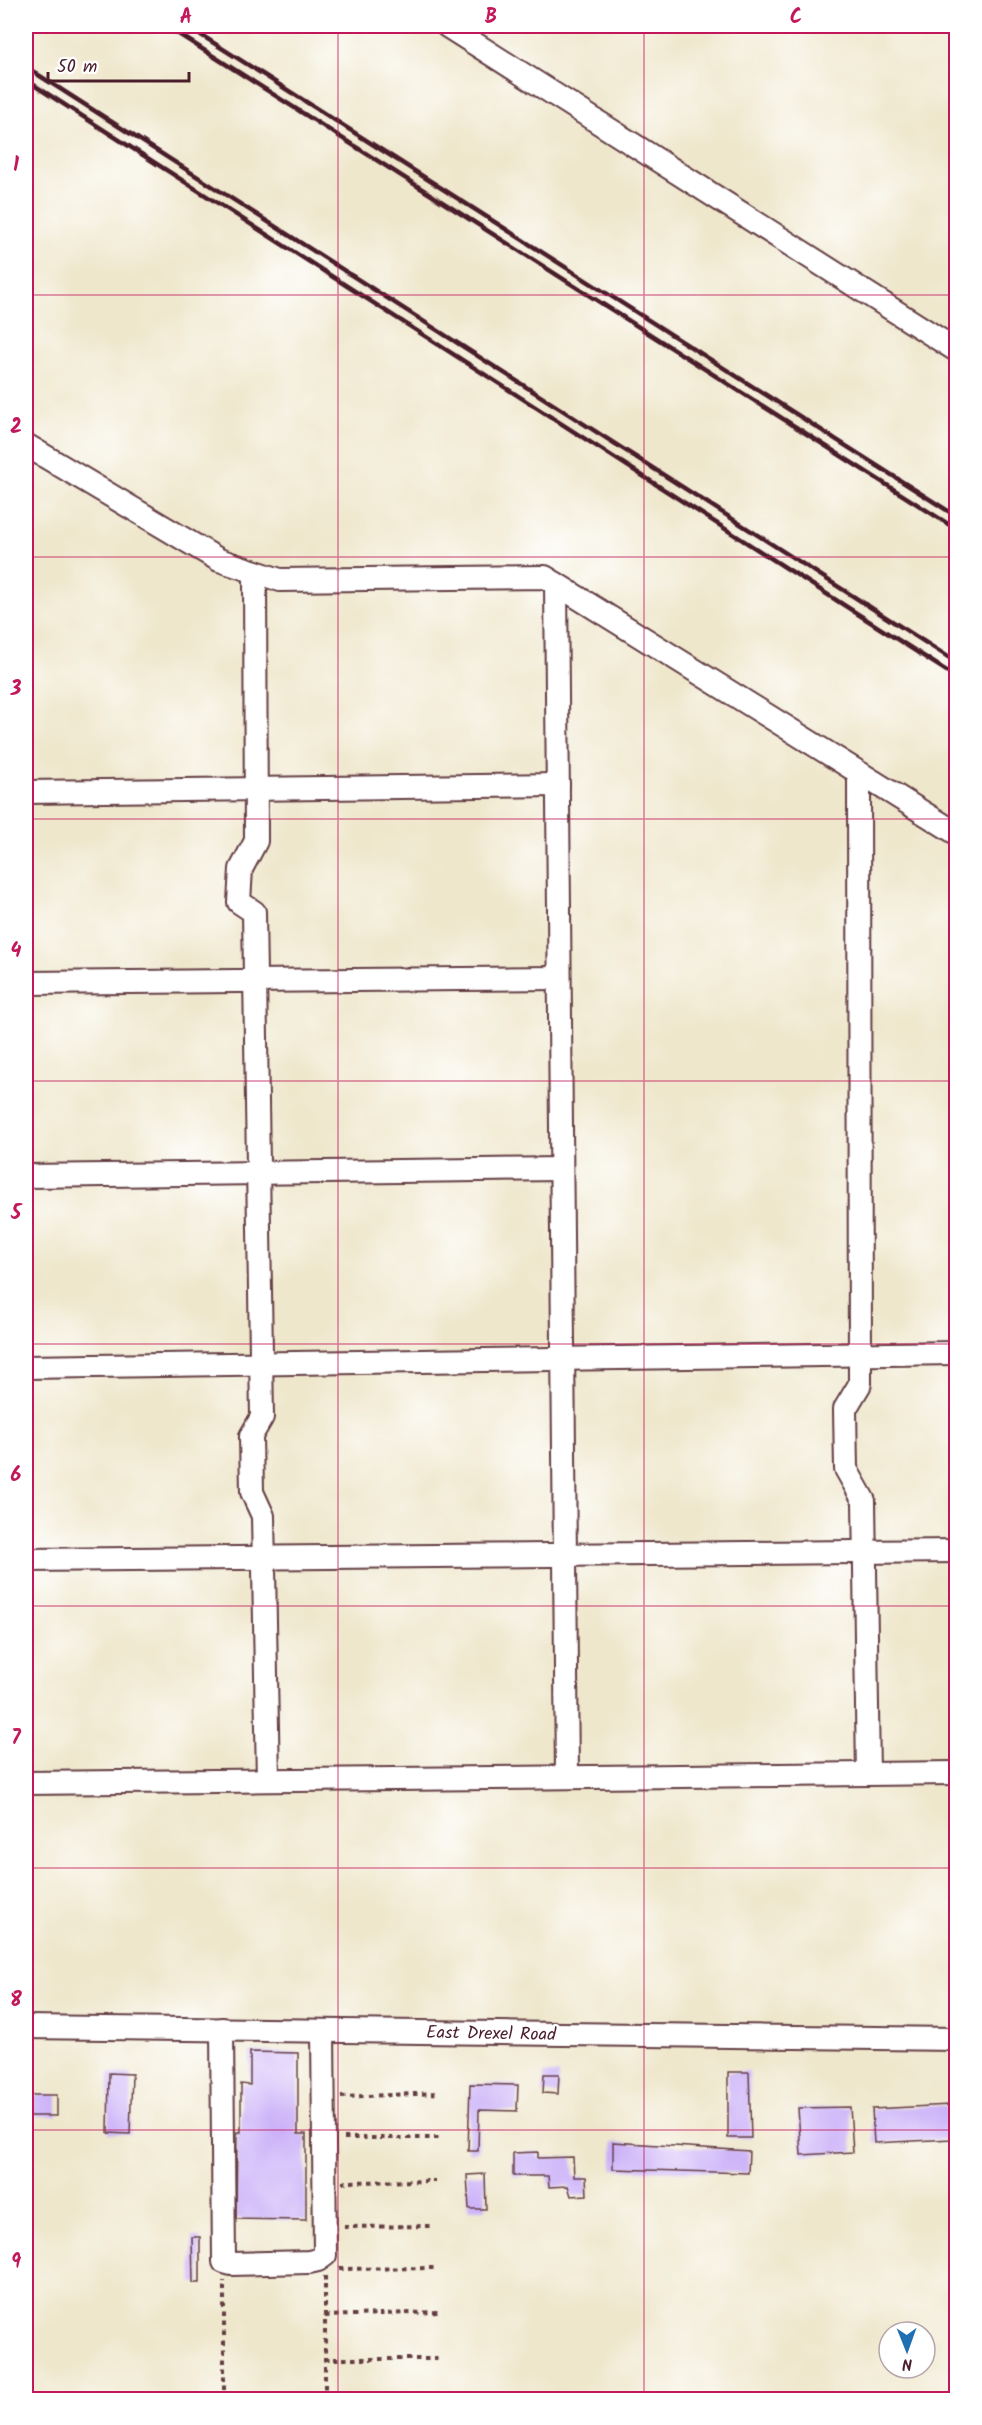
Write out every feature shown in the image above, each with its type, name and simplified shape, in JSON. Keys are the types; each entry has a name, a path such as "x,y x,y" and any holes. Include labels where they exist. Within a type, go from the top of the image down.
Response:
{"street":[{"path":"447,26 957,350"},
{"path":"26,445 219,560 280,580 545,577 957,833"},
{"path":"255,572 255,841 241,869 240,902 254,912 262,1417 251,1436 252,1492 262,1516 268,1780"},
{"path":"556,584 567,1777"},
{"path":"859,773 860,1384 845,1408 846,1469 864,1501 868,1774"},
{"path":"26,792 558,785"},
{"path":"26,983 559,978"},
{"path":"26,1176 561,1169"},
{"path":"26,1367 957,1353"},
{"path":"26,1560 957,1551"},
{"path":"26,1783 957,1773"},
{"name":"East Drexel Road","path":"26,2027 957,2039"},
{"path":"222,2029 224,2262 231,2264 318,2260 325,2262 323,2031"}],"path":[{"path":"323,2097 439,2093"},
{"path":"324,2138 439,2138"},
{"path":"324,2183 435,2181"},
{"path":"325,2227 430,2226"},
{"path":"224,2262 224,2399 436,2398"},
{"path":"325,2398 325,2262 434,2268"},
{"path":"325,2316 440,2312"},
{"path":"325,2359 441,2359"}],"building":[{"path":"250,2052 298,2053 298,2134 306,2134 306,2220 236,2219 237,2132 241,2132 241,2084 250,2085"},
{"path":"728,2072 749,2072 751,2138 728,2138"},
{"path":"109,2073 132,2074 130,2134 108,2133"},
{"path":"544,2074 559,2074 558,2094 543,2093"},
{"path":"470,2084 518,2085 517,2111 479,2110 478,2151 468,2151"},
{"path":"26,2095 57,2095 57,2116 26,2116"},
{"path":"950,2105 952,2139 874,2143 872,2109"},
{"path":"850,2107 853,2152 801,2155 798,2108"},
{"path":"613,2142 749,2151 748,2173 613,2169"},
{"path":"538,2152 538,2158 573,2157 574,2177 586,2177 587,2195 571,2196 568,2186 549,2187 548,2176 513,2176 513,2153"},
{"path":"485,2174 486,2209 469,2209 467,2175"},
{"path":"192,2237 200,2237 200,2283 193,2283"}],"railway":[{"path":"166,26 956,529"},
{"path":"187,26 956,516"},
{"path":"26,67 956,662"},
{"path":"26,80 956,677"}]}
